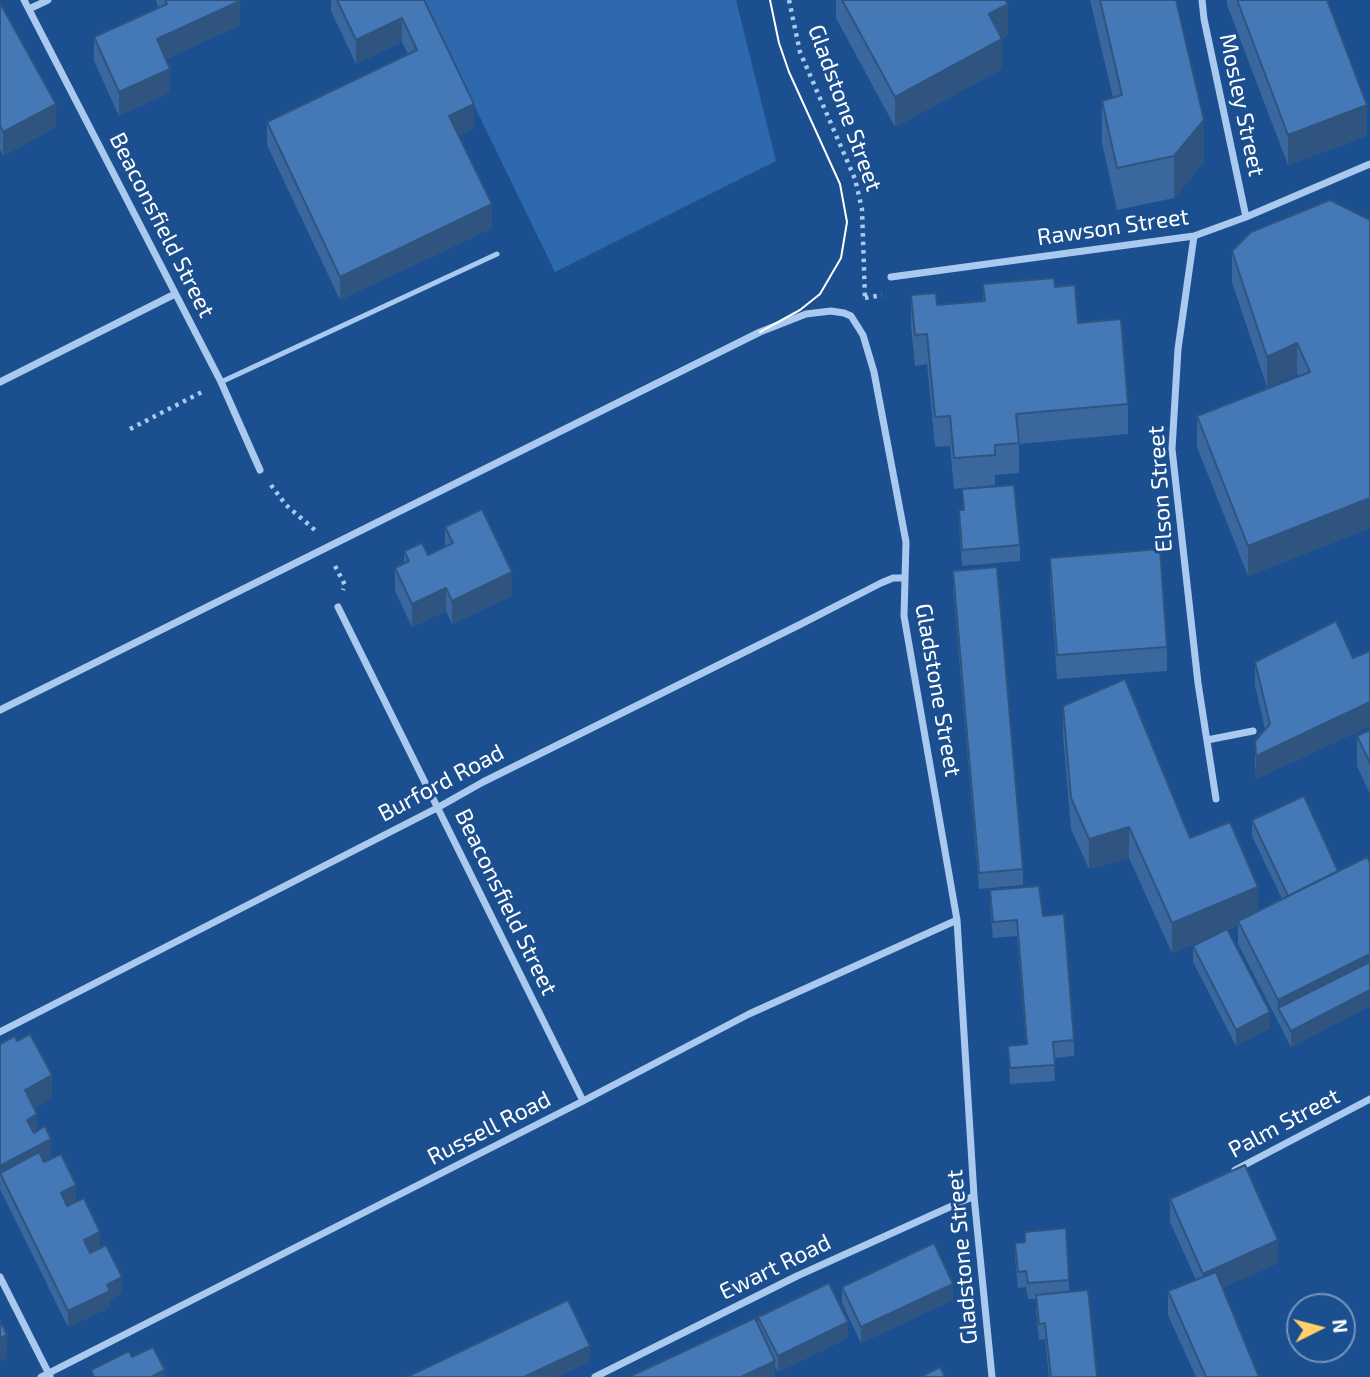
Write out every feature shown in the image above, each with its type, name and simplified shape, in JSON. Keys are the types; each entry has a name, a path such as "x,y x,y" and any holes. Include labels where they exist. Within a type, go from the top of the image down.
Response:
{"street":[{"name":"Beaconsfield Street","path":"24,0 221,382 260,470"},
{"path":"29,9 47,0"},
{"name":"Mosley Street","path":"1202,0 1246,217"},
{"name":"Rawson Street","path":"891,277 1194,236 1246,217 1370,164"},
{"name":"Elson Street","path":"1194,236 1178,349 1172,449 1198,683 1216,799"},
{"path":"0,382 176,294"},
{"path":"0,710 760,332 806,314 831,311 844,313"},
{"name":"Gladstone Street","path":"844,313 856,323 863,335 874,372 906,542 904,616 957,920 974,1196 992,1377"},
{"name":"Burford Road","path":"0,1031 483,782 881,583 894,578 904,578"},
{"name":"Beaconsfield Street","path":"338,607 583,1101"},
{"path":"1207,740 1253,731"},
{"name":"Russell Road","path":"47,1376 749,1014 957,920"},
{"name":"Palm Street","path":"1227,1174 1370,1099"},
{"name":"Ewart Road","path":"595,1377 797,1276 974,1196"},
{"path":"0,1277 47,1376"}],"lane":[{"path":"221,382 497,254"}],"path":[{"name":"Gladstone Street","path":"789,0 800,52 855,179 862,209 865,298 844,313"},
{"path":"130,429 221,382"}],"shaded area":[{"path":"423,0 736,0 776,161 555,272"}],"building":[{"path":"165,0 240,1 157,39 170,69 119,92 94,37 167,4"},
{"path":"337,0 424,0 474,104 449,116 492,204 340,277 267,122 417,50 402,18 356,40"},
{"path":"842,0 1005,0 1008,4 989,14 1002,39 895,97"},
{"path":"1100,0 1176,0 1204,120 1174,156 1117,168 1102,101 1122,95"},
{"path":"1237,0 1327,0 1367,105 1288,135"},
{"path":"0,3 56,104 3,132 0,126"},
{"path":"1330,200 1370,220 1370,498 1248,546 1197,416 1310,372 1297,343 1267,357 1232,251 1251,232"},
{"path":"1054,278 1055,287 1075,285 1078,323 1121,319 1128,404 1016,414 1019,443 995,445 995,455 954,458 950,416 935,417 927,334 915,335 911,295 936,293 937,305 985,301 983,284"},
{"path":"1014,485 1020,545 962,550 959,510 964,510 962,489"},
{"path":"482,509 512,572 452,601 446,588 412,604 395,568 409,561 404,551 422,543 428,555 453,543 445,527"},
{"path":"1160,549 1167,647 1057,655 1050,558"},
{"path":"997,567 1023,869 979,873 953,571"},
{"path":"1336,621 1353,658 1370,651 1370,702 1256,756 1255,741 1270,724 1255,662"},
{"path":"1125,679 1190,838 1230,822 1258,887 1172,923 1129,827 1089,839 1071,798 1063,706"},
{"path":"1370,730 1370,763 1357,736"},
{"path":"1304,796 1338,871 1288,896 1252,820"},
{"path":"1367,857 1370,863 1370,954 1278,1000 1238,921"},
{"path":"1039,886 1043,916 1064,914 1074,1040 1053,1042 1055,1065 1010,1068 1008,1046 1027,1044 1017,920 993,922 990,890"},
{"path":"1227,929 1270,1012 1236,1030 1193,946"},
{"path":"1370,962 1370,990 1291,1031 1278,1008"},
{"path":"30,1034 52,1075 25,1090 37,1114 27,1120 34,1133 45,1126 51,1139 0,1166 0,1044 15,1036 17,1041"},
{"path":"39,1152 44,1162 61,1154 76,1185 61,1193 67,1206 84,1198 100,1232 84,1240 90,1253 106,1245 122,1277 107,1285 110,1291 68,1311 0,1173"},
{"path":"1245,1165 1278,1240 1203,1274 1170,1199"},
{"path":"1066,1228 1069,1280 1028,1283 1026,1271 1018,1272 1015,1243 1025,1242 1025,1232"},
{"path":"934,1243 953,1284 861,1327 842,1287"},
{"path":"1216,1272 1259,1377 1206,1377 1168,1291"},
{"path":"829,1283 848,1322 778,1356 758,1317"},
{"path":"1088,1290 1097,1377 1051,1377 1045,1323 1039,1324 1036,1295"},
{"path":"568,1300 590,1346 524,1377 407,1377"},
{"path":"755,1318 775,1361 741,1377 629,1377"},
{"path":"0,1321 7,1335 0,1338"},
{"path":"153,1347 165,1370 151,1377 94,1377 91,1370 129,1351 132,1357"},
{"path":"940,1367 945,1377 921,1377"}],"tram line":[{"path":"760,332 800,310 820,294 841,258 847,222 840,184 789,72 779,43 770,0"}]}
